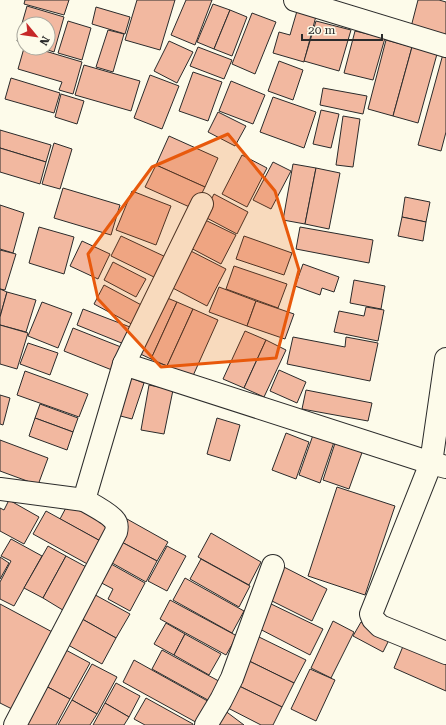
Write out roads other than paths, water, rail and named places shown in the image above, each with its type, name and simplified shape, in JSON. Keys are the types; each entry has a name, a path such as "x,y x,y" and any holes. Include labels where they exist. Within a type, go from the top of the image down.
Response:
{"street":[{"path":"295,0 446,46"},
{"path":"84,500 124,364 202,204"},
{"path":"446,359 439,465 372,614 373,619 380,626 446,653"},
{"path":"124,364 439,465"},
{"path":"0,489 84,500 111,516 115,520 117,526 116,532 15,725"},
{"path":"206,725 222,700 232,678 273,566"}]}
